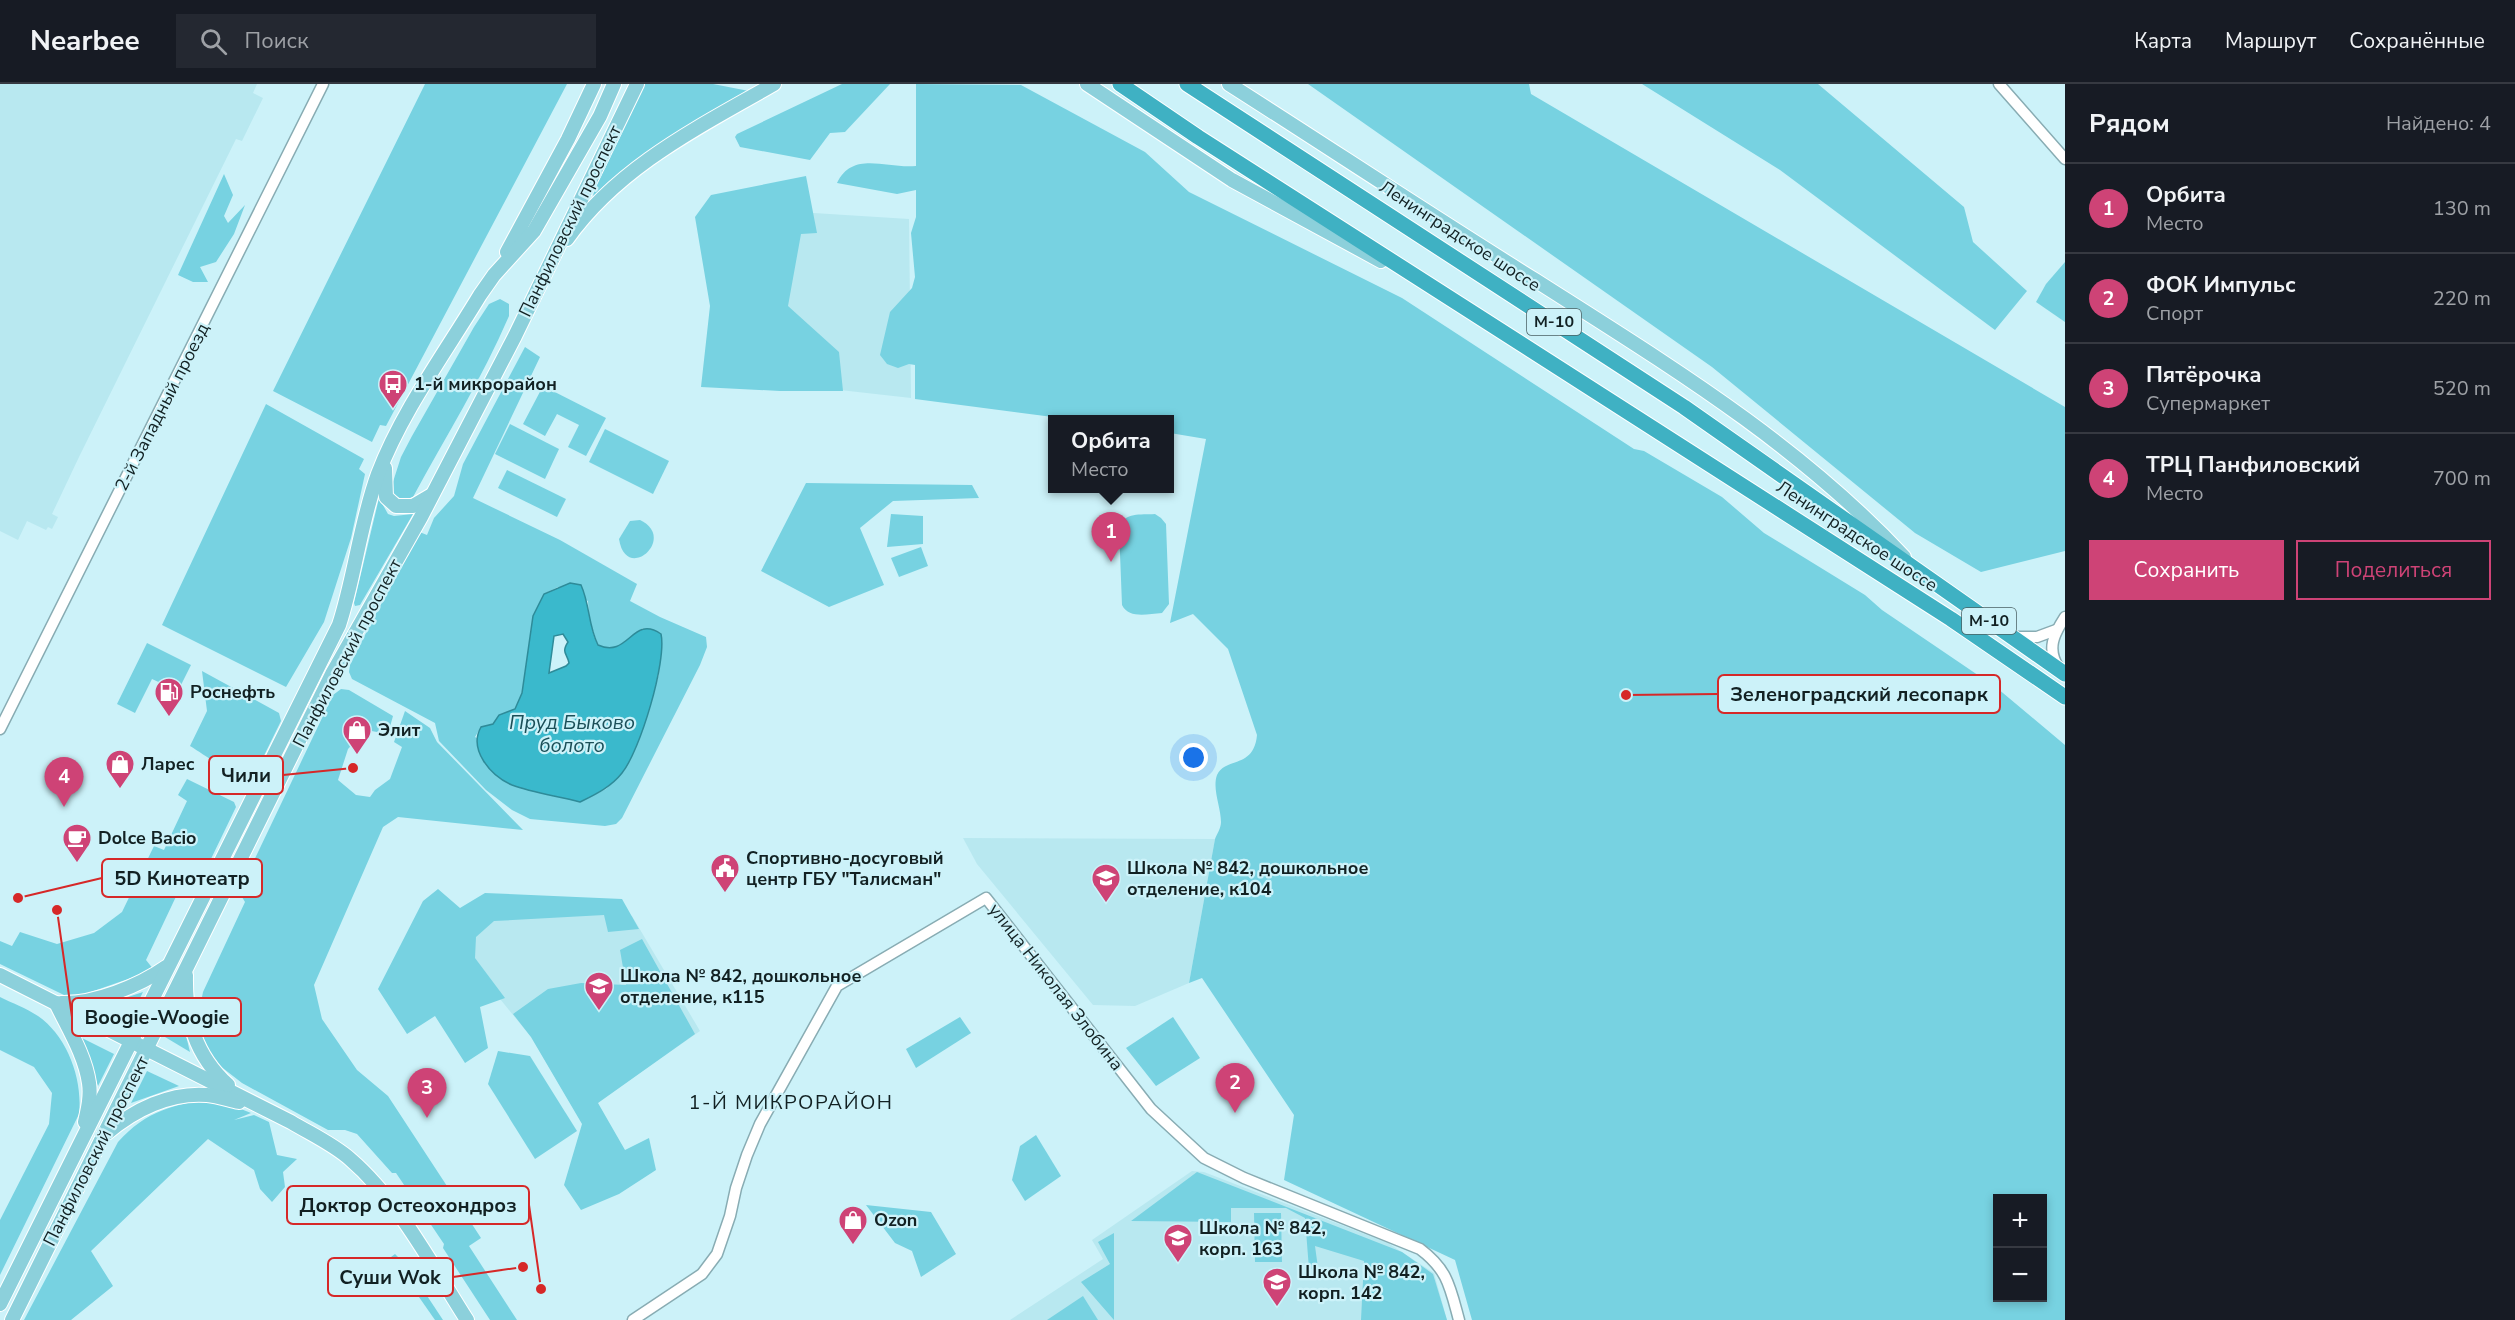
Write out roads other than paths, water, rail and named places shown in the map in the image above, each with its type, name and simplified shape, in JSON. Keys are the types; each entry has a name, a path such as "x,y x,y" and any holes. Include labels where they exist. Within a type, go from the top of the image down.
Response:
{"highway":[{"name":"Ленинградское шоссе","path":"1120,84 1911,594 2065,697"},
{"name":"Ленинградское шоссе","path":"1188,84 1684,407 2064,674"}],"main road":[{"path":"494,274 558,158 594,84"},
{"name":"Панфиловский проспект","path":"0,1304 339,625 348,599 366,509 387,451 494,274 534,231 600,116 614,84"},
{"name":"Панфиловский проспект","path":"12,1320 332,674 433,492 551,262 637,84"},
{"path":"551,262 589,212 636,168 667,145 774,84"},
{"name":"Ленинградское шоссе","path":"1087,84 1232,180 1444,295"},
{"name":"Ленинградское шоссе","path":"1229,84 1695,382 1799,459 1876,527 1915,569"},
{"path":"387,451 384,487 389,502 396,506 413,506 433,492"},
{"path":"56,1003 74,1004 134,985 149,979 169,964"},
{"path":"186,972 187,1010 196,1040 209,1066 227,1084 256,1105"},
{"path":"0,975 132,1040 291,1122 334,1147 351,1160 379,1190 402,1220 467,1320"},
{"path":"56,1003 80,1053 89,1083 89,1102 85,1122 64,1177"},
{"path":"102,1138 125,1118 164,1101 206,1095 256,1105"}],"street":[{"name":"2-й Западный проезд","path":"0,729 323,84"},
{"path":"1999,84 2065,159"},
{"path":"2064,674 2052,652 2052,640 2065,617"},
{"path":"2012,637 2037,637 2056,630"},
{"name":"улица Николая Злобина","path":"633,1320 702,1274 717,1254 747,1155 763,1117 837,986 986,898 1151,1109 1204,1158 1244,1178 1420,1249 1436,1261 1444,1273 1459,1320"}],"water":[{"name":"Пруд Быково болото","path":"570,583 581,585 598,645 608,648 617,646 643,629 651,629 661,634 662,647 656,684 637,746 622,773 613,782 580,802 528,790 504,781 484,761 477,744 481,727 493,724 499,715 515,709 522,693 533,616 544,594","holes":["563,634 568,642 565,651 569,663 549,673 554,636"]}],"place":[{"name":"1-й микрорайон","path":"393,410"},
{"name":"Орбита","path":"1111,562"},
{"name":"Зеленоградский лесопарк","path":"1626,695"},
{"name":"Роснефть","path":"169,718"},
{"name":"Элит","path":"357,756"},
{"name":"Чили","path":"353,768"},
{"name":"Ларес","path":"120,790"},
{"name":"ТРЦ Панфиловский","path":"64,807"},
{"name":"Dolce Bacio","path":"77,864"},
{"name":"Спортивно-досуговый центр ГБУ \"Талисман\"","path":"725,894"},
{"name":"5D Кинотеатр","path":"18,898"},
{"name":"Школа № 842, дошкольное отделение, к104","path":"1106,904"},
{"name":"Boogie-Woogie","path":"57,910"},
{"name":"Школа № 842, дошкольное отделение, к115","path":"599,1012"},
{"name":"ФОК Импульс","path":"1235,1113"},
{"name":"Пятёрочка","path":"427,1118"},
{"name":"Ozon","path":"853,1246"},
{"name":"Школа № 842, корп. 163","path":"1178,1264"},
{"name":"Суши Wok","path":"523,1267"},
{"name":"Доктор Остеохондроз","path":"541,1289"},
{"name":"Школа № 842, корп. 142","path":"1277,1308"}],"district":[{"name":"1-Й МИКРОРАЙОН","path":"791,1102"}]}
